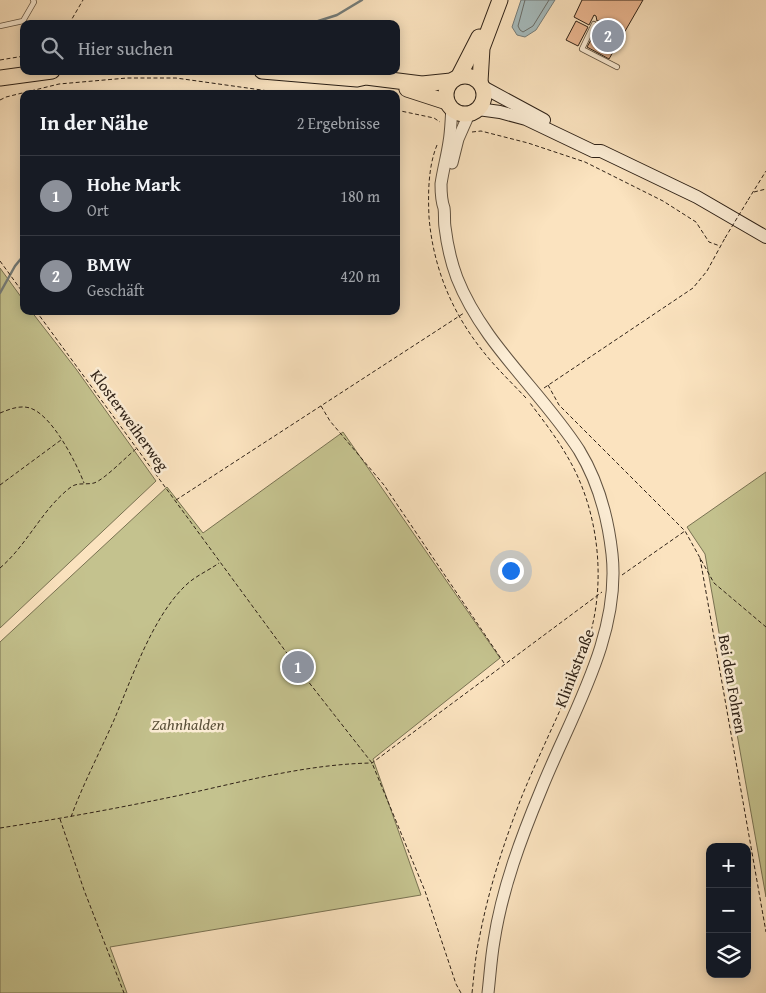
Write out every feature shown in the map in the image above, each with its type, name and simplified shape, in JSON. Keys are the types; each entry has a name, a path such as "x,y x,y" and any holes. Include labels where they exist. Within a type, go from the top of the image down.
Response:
{"main road":[{"path":"450,105 446,91 455,79 491,8 499,2"},
{"path":"473,111 484,99 481,84 482,48 499,2"},
{"path":"0,78 22,75"},
{"path":"310,75 358,79 366,77 422,84 470,76 543,119 597,146 601,151"},
{"path":"358,79 366,84 412,90 450,105 457,112 500,112 526,119 593,151 601,151 698,197 766,238"}],"street":[{"name":"Klinikstraße","path":"450,105 450,139 441,184 441,203 444,208 446,234 457,278 492,339 562,427 579,451 593,476 602,502 612,556 610,615 601,650 540,790 508,883 494,939 488,993"},
{"name":"Klinikstraße","path":"444,208 447,204 449,176 458,139 473,111"}],"lane":[{"path":"24,20 34,2 33,0"},
{"path":"0,26 20,22"},
{"path":"594,24 582,49 617,67"}],"path":[{"path":"71,20 84,0"},
{"path":"0,60 20,57"},
{"path":"35,90 59,84 128,78 176,78 262,90"},
{"path":"0,100 20,94"},
{"path":"400,111 434,118 445,126"},
{"path":"468,132 481,131 510,138 585,162 663,201 696,222 709,242 720,246"},
{"path":"766,171 720,246 707,271 692,288 548,385 559,405 685,531 714,583 766,627"},
{"path":"753,192 766,189"},
{"path":"0,261 20,289"},
{"name":"Klosterweiherweg","path":"39,315 300,671 372,762 425,892 456,984 461,993"},
{"path":"175,501 458,317"},
{"path":"472,993 479,941 494,878 522,797 586,649 597,594 598,565 596,541 581,487 568,458 528,401"},
{"path":"321,406 330,421 384,485 504,663"},
{"path":"0,413 14,408 29,408 42,413 57,432 84,483"},
{"path":"0,485 61,440"},
{"path":"0,568 13,557 52,504 73,485 95,483 136,448"},
{"path":"632,568 685,531"},
{"name":"Bei den Fohren","path":"700,558 766,932"},
{"path":"70,817 135,667 163,614 184,587 199,574 220,563"},
{"path":"0,828 60,819 260,778 346,763 372,762 597,594"},
{"path":"60,819 84,890 124,993"}],"green space":[{"path":"0,268 20,296 20,315 34,315 76,369 156,481 0,628"},
{"name":"Zahnhalden","path":"343,432 500,658 373,759 421,895 110,947 127,993 0,993 0,642 167,487 203,533"},
{"path":"766,472 766,897 705,554 687,527"}],"water":[{"path":"521,0 555,0 536,30 525,37 517,35 512,27"}],"building":[{"path":"582,0 643,0 609,59 587,47 602,20 597,21 594,15 589,25 574,17"},
{"path":"576,21 588,27 578,46 566,40"}],"waterway":[{"path":"321,20 337,15 362,0"},
{"path":"0,293 20,260"}],"place":[{"name":"BMW","path":"608,36"},
{"name":"Hohe Mark","path":"298,667"}]}
